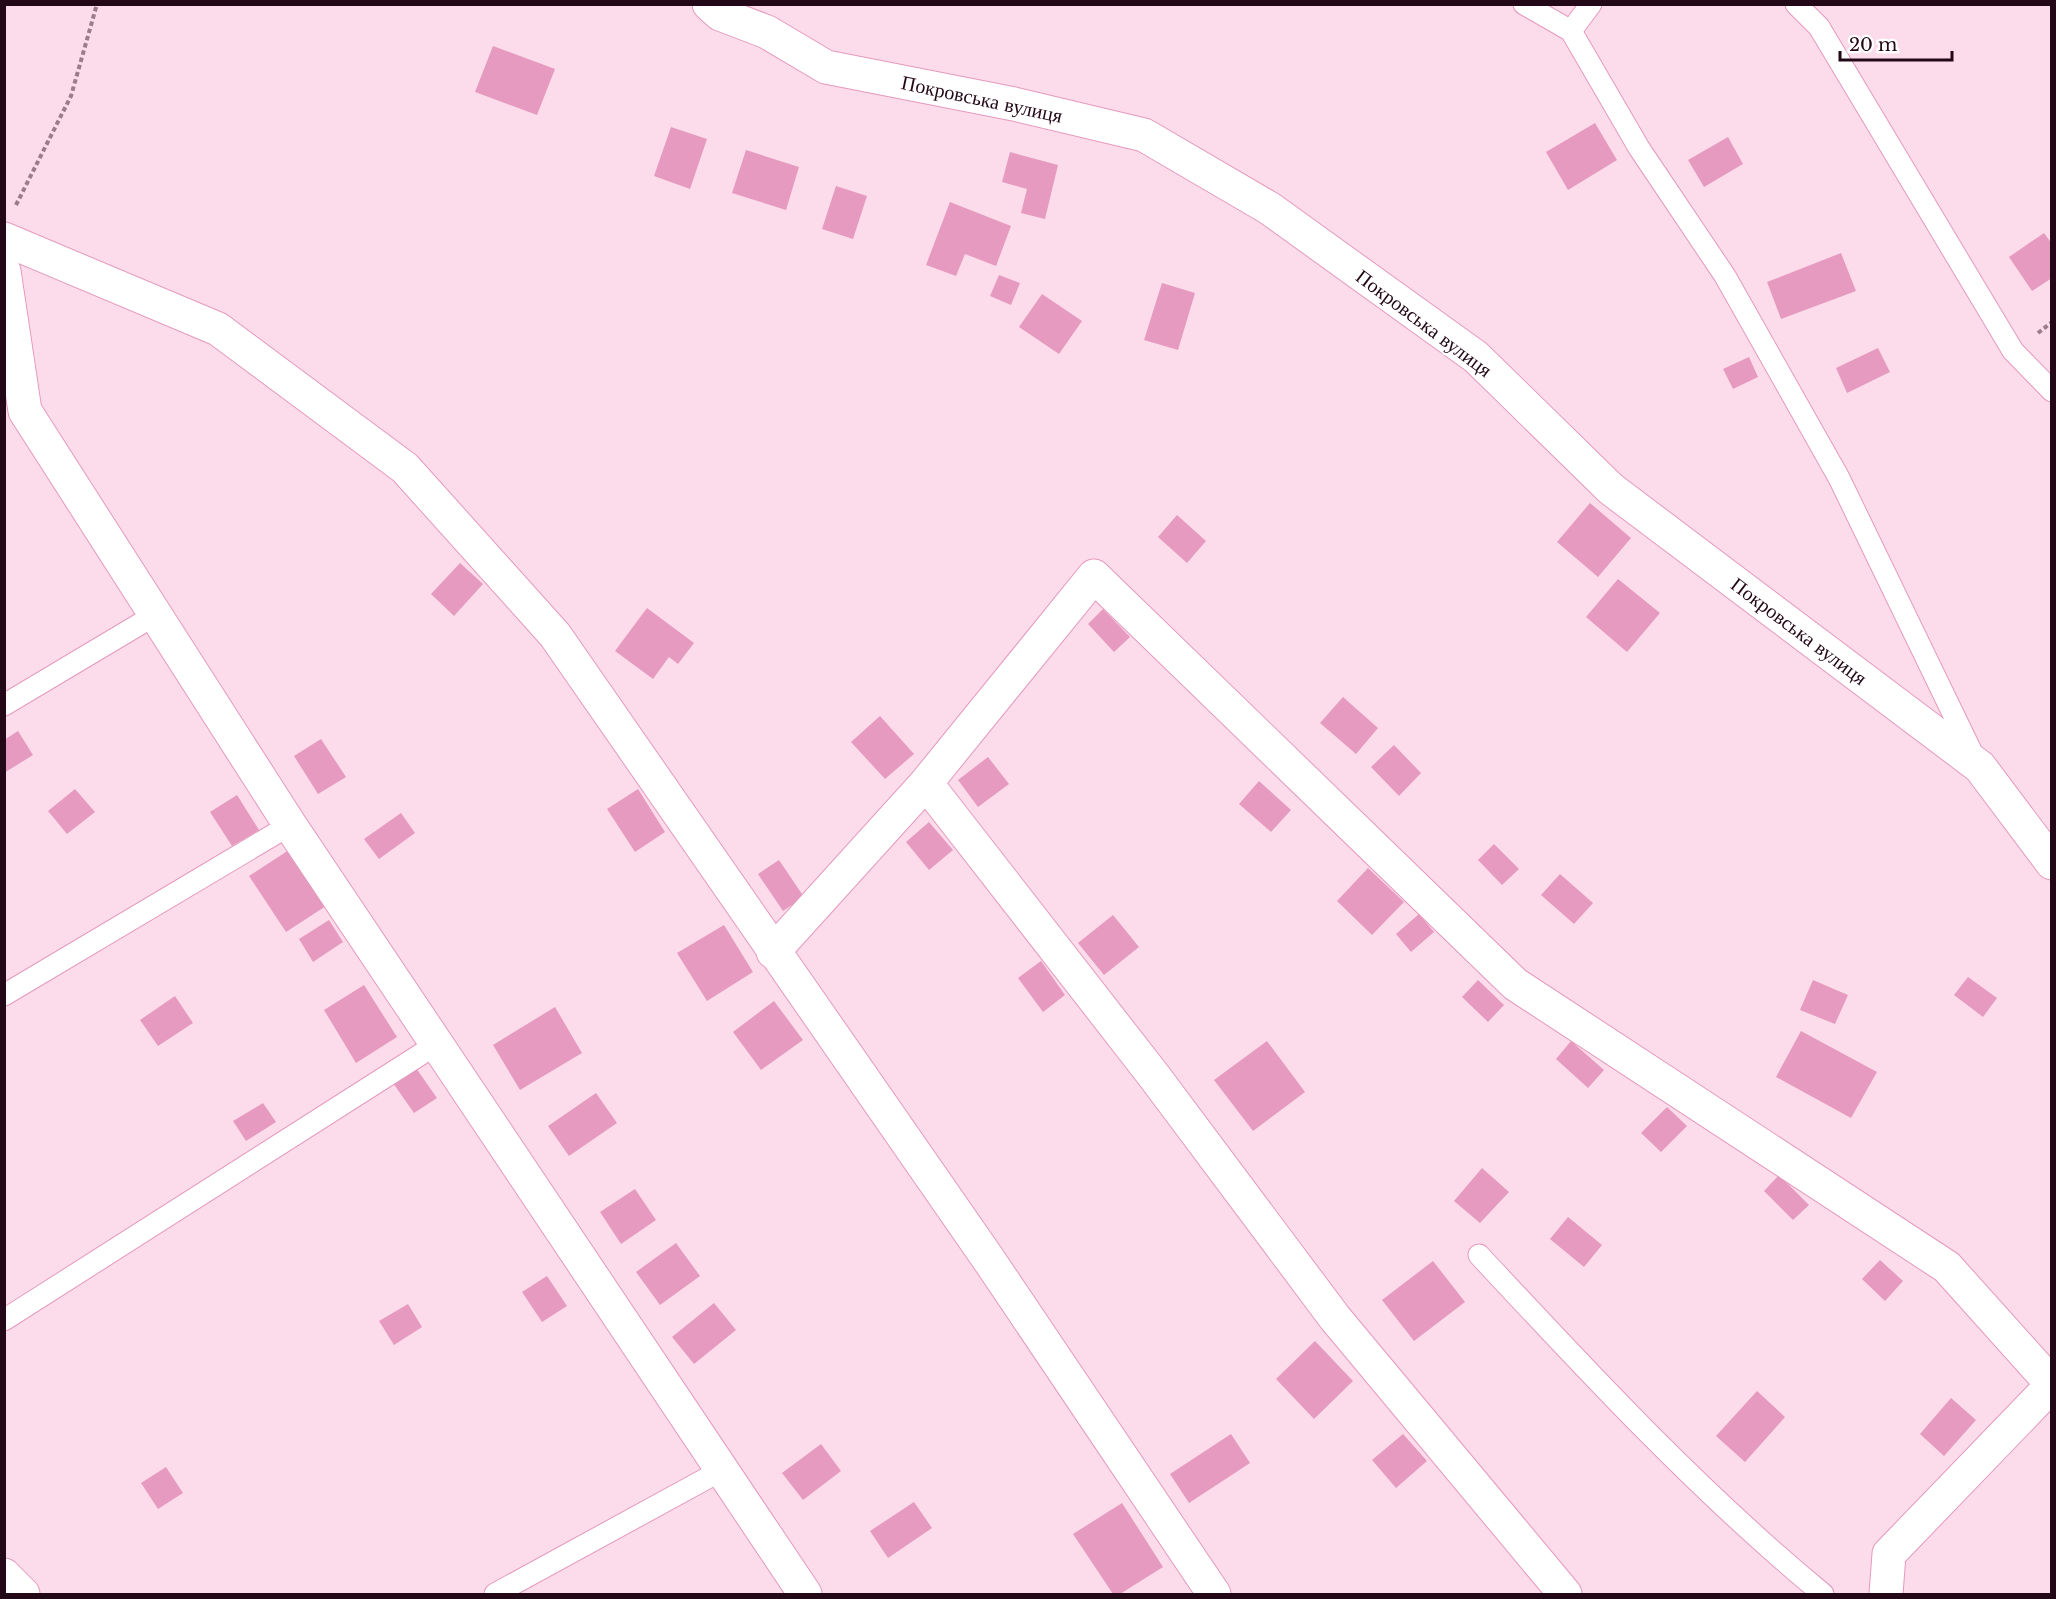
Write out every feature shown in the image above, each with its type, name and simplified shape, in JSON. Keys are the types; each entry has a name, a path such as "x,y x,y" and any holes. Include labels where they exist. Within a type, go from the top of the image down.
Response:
{"street":[{"name":"Покровська вулиця","path":"709,4 720,14 767,32 826,67 1014,104 1144,135 1269,208 1476,357 1611,489 1980,767 2052,863"},
{"path":"4,239 218,329 405,468 555,635 989,1260 1214,1594"},
{"path":"4,271 25,411 290,825 805,1594"},
{"path":"773,952 926,783 1094,576 1515,984 1947,1267 2052,1384 1889,1554 1886,1594"},
{"path":"926,783 1154,1076 1335,1318 1565,1594"},
{"path":"4,1575 23,1594"}],"lane":[{"path":"1524,4 1570,31 1639,148 1725,276 1839,478 1980,767"},
{"path":"1570,31 1592,4"},
{"path":"1796,4 1819,27 2013,351 2052,391"},
{"path":"4,705 155,615"},
{"path":"4,995 290,825"},
{"path":"4,1320 437,1044"},
{"path":"1479,1256 1673,1457 1823,1594"},
{"path":"495,1594 722,1470"}],"path":[{"path":"15,207 71,96 97,4"}],"building":[{"path":"493,46 555,69 537,115 475,92"},
{"path":"1595,123 1617,160 1568,190 1546,152"},
{"path":"671,127 707,139 690,189 654,176"},
{"path":"1728,137 1743,164 1704,187 1688,160"},
{"path":"746,150 799,167 786,210 732,193"},
{"path":"1010,152 1058,165 1045,219 1021,213 1027,189 1002,182"},
{"path":"836,186 867,196 853,239 822,229"},
{"path":"950,202 1011,226 996,266 965,254 956,276 926,265"},
{"path":"2044,233 2052,244 2052,278 2032,291 2009,257"},
{"path":"1841,253 1856,291 1781,319 1767,282"},
{"path":"999,275 1020,283 1011,305 990,296"},
{"path":"1162,283 1195,293 1178,350 1144,340"},
{"path":"1042,294 1082,321 1059,354 1019,327"},
{"path":"1878,348 1890,372 1847,393 1836,368"},
{"path":"1749,357 1758,377 1733,389 1723,369"},
{"path":"1590,503 1631,538 1598,577 1557,542"},
{"path":"1177,515 1206,541 1187,563 1158,537"},
{"path":"460,563 483,584 454,616 431,594"},
{"path":"1618,579 1660,613 1627,652 1586,617"},
{"path":"647,608 694,643 678,664 669,657 653,679 615,651"},
{"path":"1103,609 1130,637 1114,652 1088,624"},
{"path":"1343,697 1378,728 1356,754 1320,723"},
{"path":"880,716 914,754 885,779 851,742"},
{"path":"18,731 33,755 4,773 4,740"},
{"path":"321,739 346,777 318,794 294,756"},
{"path":"1394,745 1421,773 1399,796 1371,767"},
{"path":"988,757 1009,784 978,807 958,780"},
{"path":"1259,781 1291,810 1271,832 1239,804"},
{"path":"75,789 95,812 67,834 48,811"},
{"path":"638,789 665,832 635,852 607,809"},
{"path":"237,795 259,830 232,846 210,812"},
{"path":"401,813 415,833 379,859 364,839"},
{"path":"929,822 953,850 929,870 906,842"},
{"path":"1494,844 1519,869 1502,885 1478,860"},
{"path":"289,850 326,906 286,932 249,876"},
{"path":"779,860 804,897 783,911 758,874"},
{"path":"1368,868 1404,902 1372,935 1337,901"},
{"path":"1560,874 1593,903 1574,924 1541,895"},
{"path":"1419,914 1434,932 1411,952 1396,934"},
{"path":"1113,915 1139,947 1104,975 1078,943"},
{"path":"329,920 343,942 313,962 299,939"},
{"path":"724,925 753,972 707,1001 677,953"},
{"path":"1041,961 1065,995 1043,1012 1018,978"},
{"path":"1968,977 1997,998 1983,1017 1954,995"},
{"path":"1478,980 1504,1005 1488,1022 1462,997"},
{"path":"1813,980 1848,995 1835,1024 1800,1010"},
{"path":"364,985 397,1037 356,1063 324,1010"},
{"path":"175,996 193,1023 158,1046 140,1020"},
{"path":"774,1001 803,1040 761,1070 733,1032"},
{"path":"555,1007 582,1053 520,1090 493,1045"},
{"path":"1801,1031 1877,1072 1851,1118 1776,1077"},
{"path":"1267,1041 1305,1092 1253,1131 1214,1080"},
{"path":"1571,1041 1604,1070 1588,1088 1556,1059"},
{"path":"416,1068 437,1098 414,1113 393,1083"},
{"path":"596,1093 617,1123 569,1156 548,1126"},
{"path":"263,1103 276,1122 246,1141 233,1121"},
{"path":"1667,1107 1687,1126 1661,1152 1641,1133"},
{"path":"1482,1168 1509,1192 1480,1223 1454,1201"},
{"path":"1779,1175 1809,1205 1793,1220 1764,1191"},
{"path":"635,1189 656,1220 621,1244 600,1212"},
{"path":"1568,1217 1602,1245 1584,1267 1550,1239"},
{"path":"676,1243 700,1276 660,1305 636,1272"},
{"path":"1880,1260 1903,1281 1885,1301 1862,1279"},
{"path":"1433,1261 1465,1302 1414,1341 1382,1300"},
{"path":"547,1276 567,1306 542,1322 522,1292"},
{"path":"714,1303 736,1330 694,1364 672,1337"},
{"path":"408,1304 422,1327 394,1345 379,1321"},
{"path":"1315,1341 1353,1381 1314,1419 1276,1379"},
{"path":"1757,1391 1785,1417 1745,1462 1716,1436"},
{"path":"1951,1398 1976,1420 1944,1456 1920,1434"},
{"path":"1231,1434 1250,1463 1189,1503 1170,1474"},
{"path":"1403,1434 1427,1461 1396,1488 1372,1460"},
{"path":"821,1444 841,1471 803,1500 782,1473"},
{"path":"166,1467 183,1493 158,1509 141,1483"},
{"path":"914,1502 932,1528 888,1558 870,1531"},
{"path":"1122,1503 1163,1567 1120,1594 1113,1594 1073,1534"}]}
